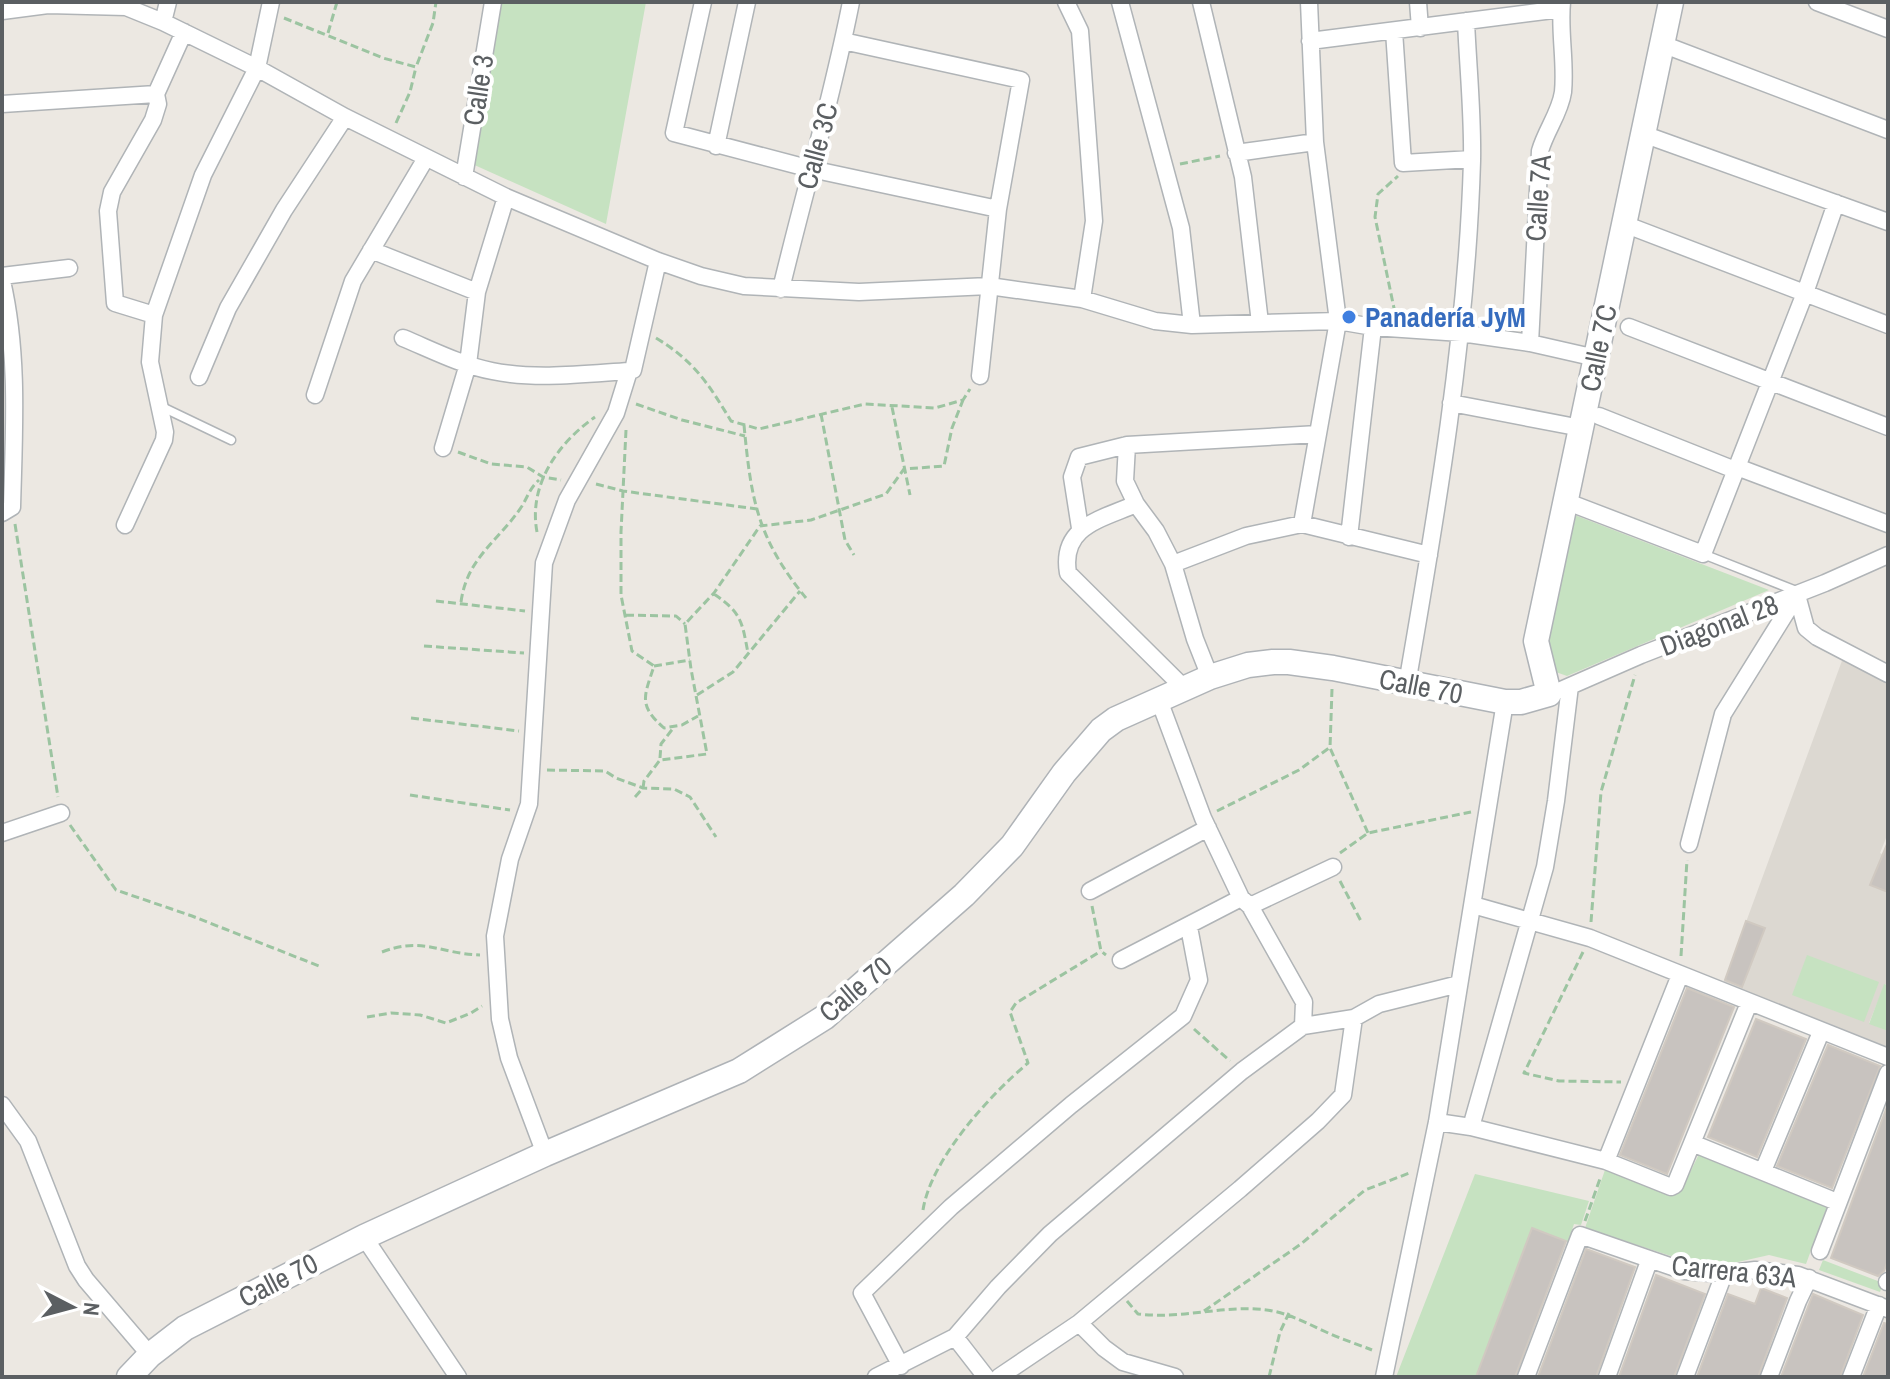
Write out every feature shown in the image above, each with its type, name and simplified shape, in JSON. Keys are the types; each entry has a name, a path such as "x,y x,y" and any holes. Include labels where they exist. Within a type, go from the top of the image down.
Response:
{"street":[{"path":"163,22 168,2"},
{"name":"Calle 3","path":"464,177 493,2"},
{"path":"703,2 674,133 811,169 998,209"},
{"path":"716,146 747,2"},
{"name":"Calle 3C","path":"781,289 819,148 851,2"},
{"path":"1066,2 1080,31 1094,221 1082,299"},
{"path":"1120,2 1181,228 1192,325"},
{"path":"1201,2 1243,177 1260,323"},
{"path":"1302,524 1338,321 1315,142 1309,2"},
{"path":"1418,2 1420,28"},
{"name":"Calle 7C","path":"1560,690 1536,641 1565,501 1590,422 1596,358 1671,2"},
{"path":"1817,2 1888,29"},
{"path":"2,11 48,3 126,7 257,68 387,139 506,197 658,261 729,282 781,289 859,292 989,286 1082,299 1155,321 1192,325 1338,321 1373,327 1461,333 1530,343 1596,358"},
{"name":"Calle 7A","path":"1310,41 1562,6 1563,91 1559,111 1546,129 1540,151 1530,343"},
{"path":"125,525 164,440 150,362 154,315 203,175 257,68 270,8"},
{"path":"1407,684 1461,333 1472,159 1466,21"},
{"path":"1394,31 1403,163 1472,159"},
{"path":"154,315 115,303 108,211 112,192 153,120 158,104 156,94 184,32"},
{"path":"843,41 1021,80 998,209 980,376"},
{"path":"1662,44 1888,130"},
{"path":"2,104 156,94"},
{"path":"199,377 228,308 284,210 345,117"},
{"path":"1643,134 1888,222"},
{"path":"1236,153 1315,142"},
{"path":"315,395 353,281 426,158"},
{"path":"443,448 468,364 477,292 506,197"},
{"path":"1565,501 1703,554 1805,293 1836,203"},
{"path":"1624,224 1888,325"},
{"path":"371,250 477,292"},
{"path":"403,338 468,364 509,374 572,375 633,370 658,261"},
{"path":"7,510 15,407 12,338 2,278 69,268"},
{"path":"1349,537 1373,327"},
{"path":"1629,327 1888,427"},
{"path":"545,1154 509,1058 497,994 495,936 510,859 526,813 532,770 544,563 576,483 624,400 629,371"},
{"path":"1451,403 1590,422 1736,468 1888,524"},
{"path":"1080,528 1072,477 1079,457 1127,445 1318,434"},
{"path":"1127,445 1125,481 1173,564 1195,639 1210,677"},
{"path":"1136,504 1080,528 1070,544 1066,559 1068,573 1183,687"},
{"path":"1173,564 1246,536 1302,524 1429,555"},
{"name":"Diagonal 28","path":"1560,690 1641,655 1800,594 1888,555"},
{"path":"1800,594 1806,628 1817,637 1888,674"},
{"path":"1689,844 1723,714 1800,594"},
{"name":"Calle 70","path":"129,1377 150,1355 185,1328 364,1237 545,1154 739,1071 825,1017 964,895 1012,846 1064,773 1101,730 1116,719 1210,677 1248,665 1273,662 1333,668 1505,702 1521,702 1560,690"},
{"path":"1471,1127 1545,867 1558,787 1560,690"},
{"path":"1159,700 1206,823 1246,902 1304,1002 1303,1026"},
{"path":"1384,1377 1437,1122 1505,702"},
{"path":"2,833 61,813"},
{"path":"1090,891 1206,823"},
{"path":"1121,960 1189,927 1333,867"},
{"path":"1473,905 1590,938 1888,1057"},
{"path":"901,1366 862,1293 934,1223 1071,1105 1183,1016 1199,980 1189,927"},
{"path":"1606,1161 1680,975"},
{"path":"876,1377 955,1337 1050,1234 1242,1071 1303,1026 1354,1018 1379,1004 1459,984"},
{"path":"1437,1122 1471,1127 1606,1161 1671,1187 1675,1185 1749,1003"},
{"path":"999,1377 1079,1323 1318,1121 1343,1095 1354,1018"},
{"path":"1763,1171 1821,1032"},
{"path":"1820,1251 1888,1073"},
{"path":"2,1105 28,1141 77,1266 150,1355"},
{"path":"1692,1143 1837,1202"},
{"path":"1526,1377 1580,1235"},
{"name":"Carrera 63A","path":"1580,1235 1684,1271 1724,1274 1755,1270 1809,1278 1883,1307"},
{"path":"364,1237 458,1377"},
{"path":"1607,1377 1649,1261"},
{"path":"1685,1377 1724,1274"},
{"path":"1769,1377 1809,1278"},
{"path":"1851,1377 1883,1307"},
{"path":"1079,1323 1123,1362 1175,1377"},
{"path":"955,1337 986,1377"}],"lane":[{"path":"160,406 231,440"},
{"path":"1703,554 1800,594"}],"path":[{"path":"328,34 337,2"},
{"path":"387,139 410,92 433,23 436,2"},
{"path":"270,8 383,58 416,67"},
{"path":"1165,167 1236,153"},
{"path":"1398,329 1375,217 1378,194 1398,178 1403,163"},
{"path":"642,329 673,349 707,381 731,421 759,429 865,404 935,408 963,400"},
{"path":"685,624 714,593 760,526 811,520 886,494 904,469 944,466 952,428 963,400 980,376"},
{"path":"544,563 535,520 538,486 552,459 587,422 624,400 682,420 745,436"},
{"path":"624,400 621,595 632,651 654,666 690,660"},
{"path":"892,407 910,495"},
{"path":"821,414 845,540 854,555"},
{"path":"744,425 749,474 760,526 779,565 806,598"},
{"path":"443,448 491,464 527,467 543,477 757,509"},
{"path":"461,602 464,580 522,506 531,487 543,477"},
{"path":"7,510 61,813 116,890 319,966"},
{"path":"696,696 733,672 800,591"},
{"path":"714,593 729,604 742,621 748,653"},
{"path":"436,601 541,613"},
{"path":"626,615 676,616 685,624 707,754 660,760"},
{"path":"424,646 539,654"},
{"path":"1636,1082 1559,1081 1524,1073 1590,938 1601,792 1641,655"},
{"path":"654,666 644,695 648,714 664,728 682,725 700,715"},
{"path":"1333,668 1330,748 1368,833"},
{"path":"411,718 465,727 535,732"},
{"path":"635,797 660,760 661,744 674,727"},
{"path":"1206,823 1299,770 1330,748"},
{"path":"532,770 605,771 643,788 674,789 690,797 716,837"},
{"path":"410,795 526,813"},
{"path":"1362,923 1333,867 1342,850 1368,833 1486,809"},
{"path":"1680,975 1689,844"},
{"path":"1090,891 1101,951"},
{"path":"382,952 403,944 429,946 459,954 496,955"},
{"path":"1101,951 1121,960"},
{"path":"934,1223 923,1209 931,1180 997,1089 1028,1063 1010,1012 1016,1003 1101,951"},
{"path":"367,1017 391,1013 420,1015 446,1023 471,1013 497,994"},
{"path":"1183,1016 1204,1039 1242,1071"},
{"path":"1580,1235 1606,1161"},
{"path":"1204,1311 1301,1244 1365,1190 1428,1167"},
{"path":"1116,1289 1138,1314 1165,1317 1204,1311 1255,1309 1289,1313 1327,1333 1389,1357"},
{"path":"1269,1377 1280,1332 1289,1313"}],"shaded area":[{"path":"1843,658 1888,682 1888,833 1880,853 1888,857 1882,856 1870,884 1888,892 1888,985 1885,984 1869,1023 1888,1031 1888,1047 1724,982"}],"green space":[{"path":"497,2 646,2 606,224 470,163"},
{"path":"1572,514 1769,590 1567,676 1553,671 1546,640"},
{"path":"1807,955 1879,982 1864,1022 1792,995"},
{"path":"1884,984 1888,985 1888,1031 1869,1024"},
{"path":"1699,1154 1828,1204 1806,1264 1769,1255 1738,1262 1708,1263 1671,1256 1585,1228 1606,1167 1683,1187"},
{"path":"1475,1174 1589,1201 1581,1225 1574,1224 1568,1242 1532,1229 1476,1377 1396,1377"},
{"path":"1823,1260 1883,1283 1880,1292 1819,1270"}],"building":[{"path":"1888,842 1888,892 1870,885"},
{"path":"1746,921 1765,928 1742,987 1725,980"},
{"path":"1687,988 1734,1007 1667,1174 1620,1155"},
{"path":"1756,1019 1806,1039 1757,1157 1708,1137"},
{"path":"1828,1045 1880,1066 1832,1188 1777,1166"},
{"path":"1888,1104 1888,1260 1884,1271 1878,1276 1831,1258"},
{"path":"1532,1228 1566,1241 1515,1377 1476,1377"},
{"path":"1586,1249 1635,1267 1596,1377 1538,1377"},
{"path":"1656,1275 1705,1294 1674,1377 1619,1377"},
{"path":"1761,1288 1787,1298 1758,1377 1697,1377 1728,1294 1755,1304"},
{"path":"1813,1294 1863,1315 1840,1377 1781,1377"},
{"path":"1884,1323 1888,1324 1888,1377 1863,1377"}],"place":[{"name":"Panadería JyM","path":"1349,317"}]}
